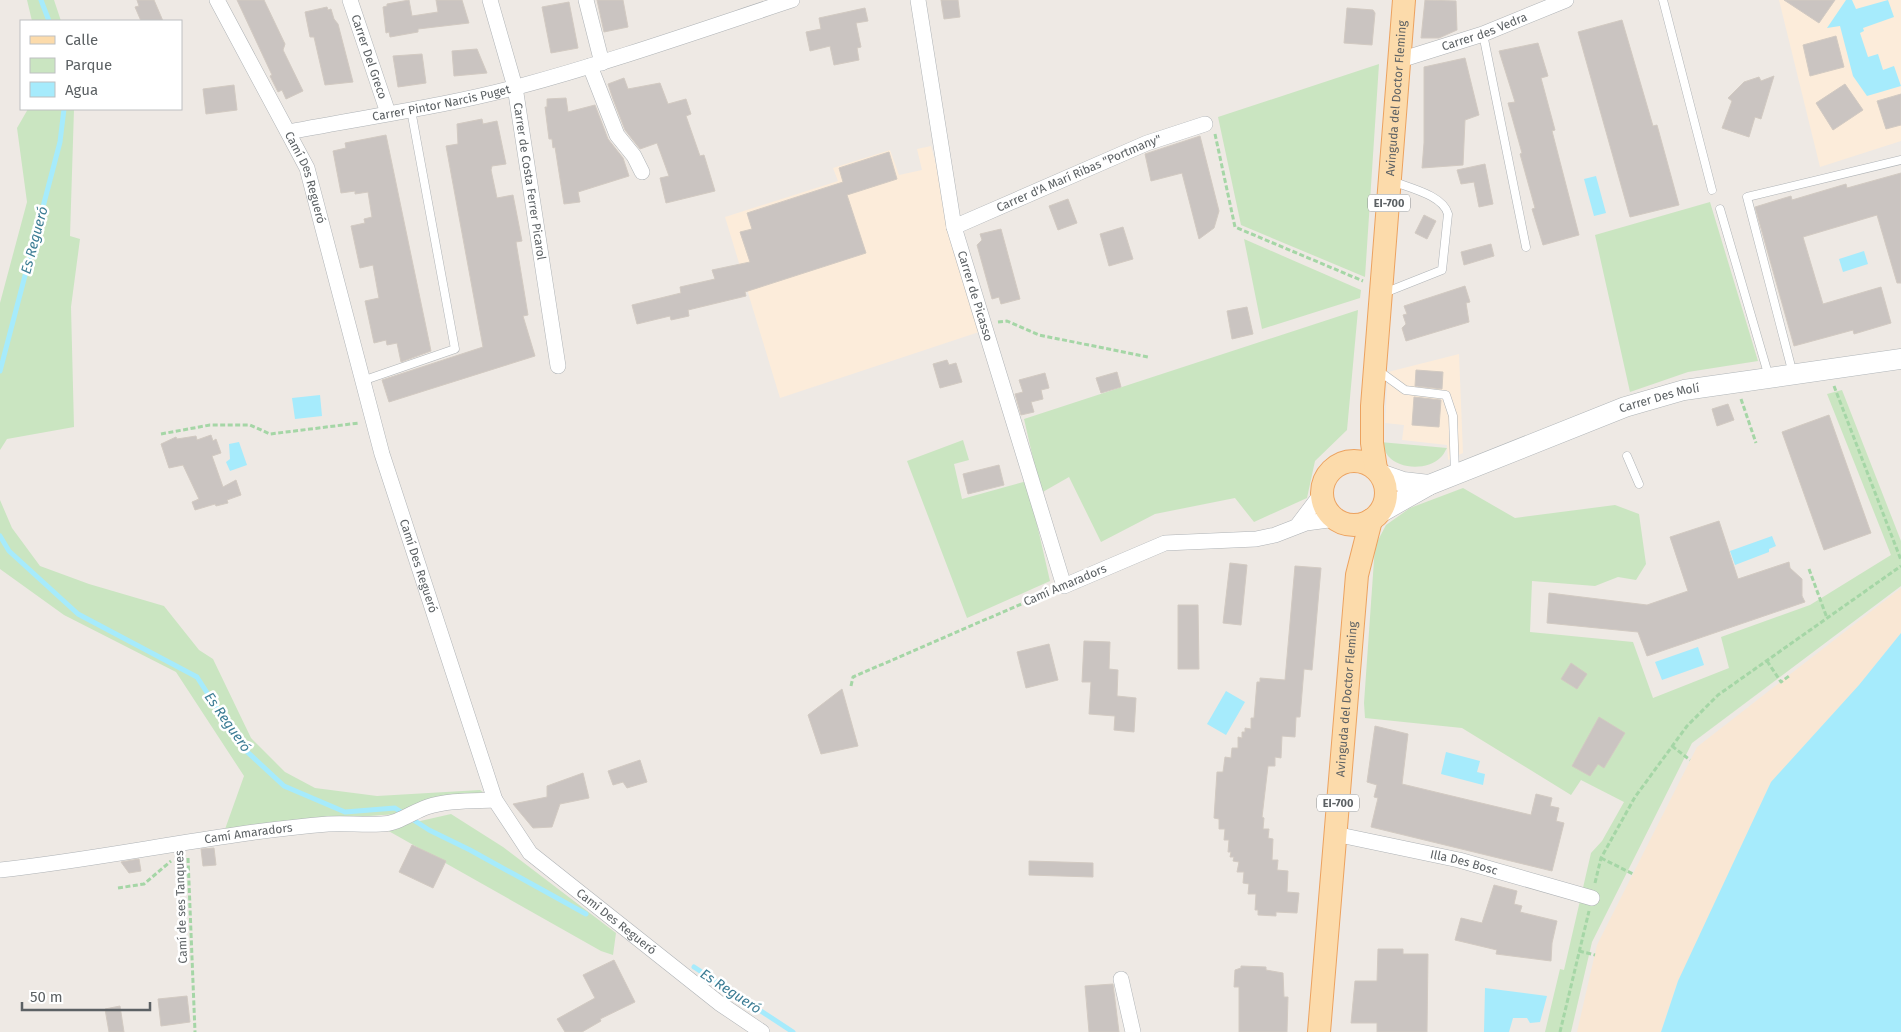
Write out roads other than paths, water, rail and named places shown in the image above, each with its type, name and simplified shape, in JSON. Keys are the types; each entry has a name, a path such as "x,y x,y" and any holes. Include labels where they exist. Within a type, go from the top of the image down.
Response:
{"main road":[{"name":"Avinguda del Doctor Fleming","path":"1319,1032 1357,575 1374,517 1384,505 1386,495 1385,484 1378,471 1372,443 1372,406 1400,60 1401,0"},
{"name":"Avinguda del Doctor Fleming","path":"1350,461 1372,406"},
{"path":"1322,493 1324,484 1333,468 1350,461 1359,461 1378,471"},
{"name":"Avinguda del Doctor Fleming","path":"1322,493 1326,508 1338,520 1357,575"},
{"path":"1338,520 1355,524 1374,517"}],"street":[{"name":"Camí Des Regueró","path":"217,0 307,168 373,422 495,800 530,853 719,1004 762,1032"},
{"name":"Carrer Del Greco","path":"350,0 388,113"},
{"name":"Carrer de Costa Ferrer Picarol","path":"490,0 515,87 558,366"},
{"path":"586,0 596,64 617,135 634,156 642,172"},
{"name":"Carrer Pintor Narcis Puget","path":"289,132 411,110 515,87 596,64 792,0"},
{"name":"Carrer de Picasso","path":"918,0 954,227 1064,586"},
{"name":"Carrer des Vedra","path":"1400,60 1483,34 1566,0"},
{"name":"Carrer d'A Marí Ribas \"Portmany\"","path":"954,227 1147,143 1205,124"},
{"name":"Carrer Des Molí","path":"1374,517 1429,484 1626,407 1684,390 1830,368 1901,360"},
{"name":"Carrer Des Molí","path":"1378,471 1412,484 1429,484"},
{"path":"1296,527 1322,493"},
{"name":"Camí Amaradors","path":"1064,586 1165,543 1256,539 1274,535 1314,521 1338,520"},
{"name":"Camí Amaradors","path":"0,870 326,824 357,822 381,824 395,822 428,807 442,804 495,800"},
{"name":"Illa Des Bosc","path":"1336,834 1458,860 1592,898"},
{"path":"1121,980 1132,1032"}],"lane":[{"path":"1662,0 1712,190"},
{"path":"1483,34 1526,247"},
{"path":"362,381 455,349 411,110"},
{"path":"1793,374 1747,197 1901,160"},
{"path":"1382,292 1442,270 1448,214 1440,201 1391,181"},
{"path":"1720,209 1769,378"},
{"path":"1376,368 1405,390 1446,395 1453,416 1455,474"},
{"path":"1627,456 1639,484"}],"water":[{"path":"1846,0 1852,0 1856,9 1888,0 1894,17 1863,28 1864,31 1860,33 1868,57 1878,54 1883,70 1894,66 1901,86 1867,96 1853,76 1840,26 1827,28"},
{"path":"1596,176 1606,213 1594,216 1584,179"},
{"path":"1864,251 1868,264 1843,272 1839,259"},
{"path":"320,395 322,416 295,419 292,398"},
{"path":"239,442 247,465 230,471 226,462 230,459 229,444"},
{"path":"1772,536 1776,546 1769,549 1769,552 1735,565 1730,551"},
{"path":"1901,633 1901,1032 1661,1032 1678,981 1771,782 1859,685"},
{"path":"1698,647 1704,665 1662,680 1655,662"},
{"path":"1226,691 1245,702 1226,735 1207,724"},
{"path":"1446,752 1480,761 1477,772 1485,774 1483,785 1441,774"},
{"path":"1485,988 1547,996 1540,1022 1530,1023 1527,1018 1513,1018 1509,1032 1484,1032"}],"waterway":[{"name":"Es Regueró","path":"41,0 49,20"},
{"name":"Es Regueró","path":"0,371 60,142 64,110"},
{"name":"Es Regueró","path":"0,536 9,551 78,614 197,677 242,747 284,786 345,812 395,808 429,830 470,850 586,914"},
{"name":"Es Regueró","path":"694,967 793,1032"}]}
